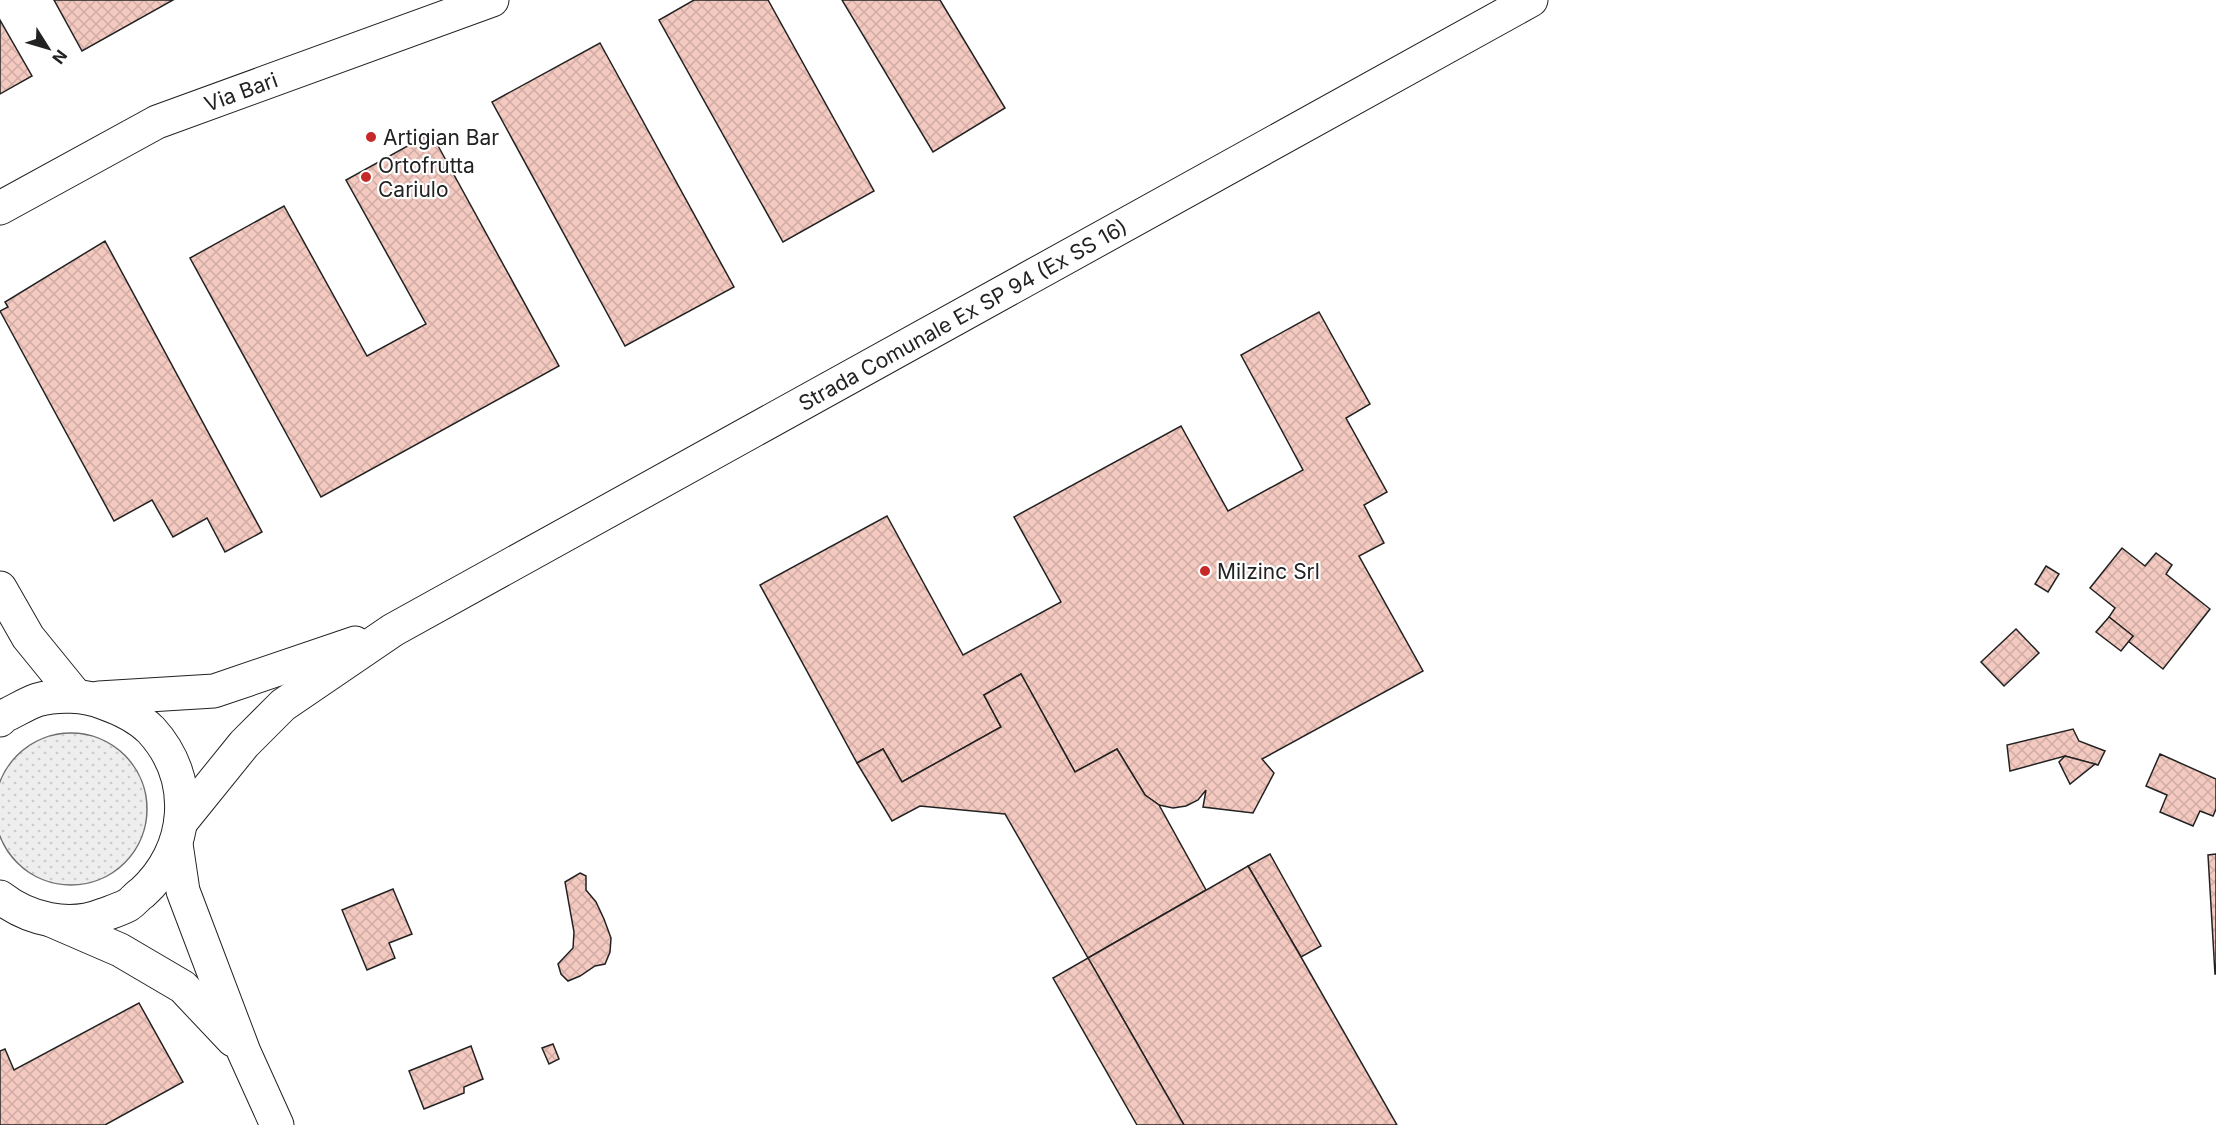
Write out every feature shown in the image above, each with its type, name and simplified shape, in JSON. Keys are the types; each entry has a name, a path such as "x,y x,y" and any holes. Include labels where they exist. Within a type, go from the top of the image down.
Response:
{"main road":[{"name":"Via Bari","path":"0,208 157,122 492,0"},
{"name":"Strada Comunale Ex SP 94 (Ex SS 16)","path":"50,920 92,920 128,904 158,878 179,833 244,744 283,705 393,630 1532,0"},
{"path":"0,588 28,638 85,697 124,710 150,730 170,757 180,789 179,833 183,891 244,1052 277,1125"},
{"name":"Strada Comunale Ex SP 94 (Ex SS 16)","path":"0,720 39,700 214,691 393,630"},
{"path":"0,897 14,908 50,920 120,950 183,987 244,1052"},
{"path":"0,921 50,920"}],"shaded area":[{"path":"71,733 100,738 125,755 142,780 147,809 142,838 125,863 100,880 71,885 42,880 17,863 0,838 -5,809 0,780 17,755 42,738"}],"building":[{"path":"54,0 173,0 82,51"},
{"path":"694,0 768,0 874,191 783,242 659,20"},
{"path":"842,0 940,0 1005,108 933,152"},
{"path":"0,20 32,76 0,94"},
{"path":"600,43 734,287 625,346 492,102"},
{"path":"431,133 559,366 321,497 190,258 284,206 367,356 426,324 346,180"},
{"path":"105,241 262,532 225,552 207,518 173,537 152,500 114,521 0,311 8,307 5,302"},
{"name":"Milzinc Srl","path":"1319,312 1370,404 1346,418 1387,492 1364,505 1384,543 1359,556 1423,671 1262,759 1274,773 1253,813 1203,807 1206,790 1198,800 1186,806 1173,808 1159,805 1145,795 1117,749 1075,772 1021,674 984,695 1001,727 902,782 883,749 857,763 760,585 887,516 963,655 1061,602 1014,517 1181,426 1228,511 1303,470 1241,355"},
{"path":"2122,548 2145,566 2156,553 2172,565 2166,574 2210,609 2163,669 2128,641 2133,636 2109,617 2115,608 2090,588"},
{"path":"2046,566 2059,574 2048,592 2035,584"},
{"path":"2109,617 2133,636 2121,651 2096,632"},
{"path":"2016,629 2039,653 2004,686 1981,662"},
{"path":"1021,674 1075,772 1117,749 1145,795 1159,805 1206,890 1088,958 1005,814 920,806 892,821 857,763 883,749 902,782 1001,727 984,695"},
{"path":"2073,729 2079,741 2105,751 2098,765 2065,756 2010,771 2007,745"},
{"path":"2160,754 2216,779 2216,809 2213,816 2200,811 2193,826 2160,812 2167,795 2146,786"},
{"path":"2065,756 2095,764 2070,784 2059,762"},
{"path":"1270,854 1321,946 1301,957 1248,866"},
{"path":"2216,854 2216,974 2215,974 2208,855"},
{"path":"1248,866 1397,1125 1184,1125 1088,958"},
{"path":"580,873 586,876 586,890 596,902 604,919 611,938 610,952 605,964 595,966 568,981 561,974 558,964 573,948 574,932 565,882"},
{"path":"393,889 412,934 389,943 395,958 367,970 342,910"},
{"path":"1088,958 1184,1125 1137,1125 1053,978"},
{"path":"139,1003 183,1082 105,1125 0,1125 0,1051 5,1049 14,1070"},
{"path":"553,1044 559,1059 549,1064 542,1048"},
{"path":"471,1046 483,1079 464,1087 464,1093 424,1109 409,1071"}],"place":[{"name":"Artigian Bar","path":"371,137"},
{"name":"Ortofrutta Cariulo","path":"366,177"},
{"name":"Milzinc Srl","path":"1205,571"}]}
